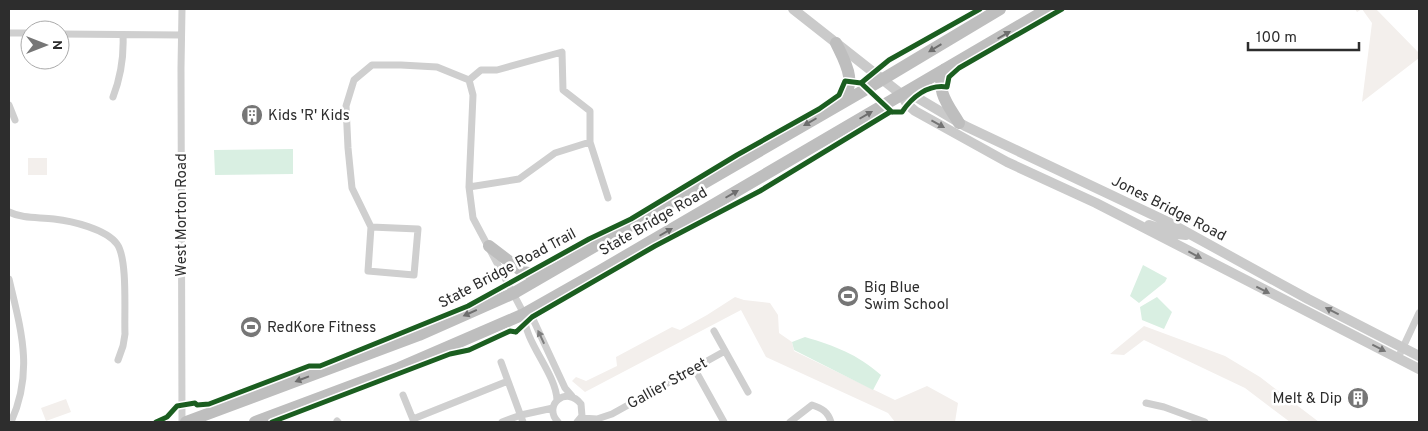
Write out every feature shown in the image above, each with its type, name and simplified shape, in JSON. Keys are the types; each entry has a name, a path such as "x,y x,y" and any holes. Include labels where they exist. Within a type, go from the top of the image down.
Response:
{"highway":[{"name":"State Bridge Road","path":"184,422 419,335 514,293 602,244 1000,9"},
{"name":"State Bridge Road","path":"255,422 399,368 524,314 1048,9"},
{"path":"836,43 851,82 845,97 837,106"},
{"path":"900,69 898,76 901,94"},
{"path":"945,69 942,79 942,93 959,123"},
{"name":"State Bridge Road","path":"489,246 523,272 533,274 586,246 595,243 602,244"}],"main road":[{"name":"Jones Bridge Road","path":"794,9 901,94 907,104 915,111 1008,162 1096,204 1398,358"},
{"name":"Jones Bridge Road","path":"901,94 916,97 959,123 1162,218 1308,299 1419,356"},
{"path":"1032,173 1042,173 1059,178 1090,192 1102,191"},
{"path":"1096,204 1113,206 1152,226 1177,234 1192,235"},
{"path":"1398,358 1419,369"}],"street":[{"name":"West Morton Road","path":"182,9 184,422"},
{"path":"70,34 181,35"},
{"path":"113,97 123,64 123,34"},
{"path":"469,80 481,70 497,70 562,52 563,90 590,111 590,142 608,198"},
{"path":"371,227 418,229 414,275 368,271 371,227 352,188 346,106 354,80 372,66 401,65 436,67 469,80"},
{"path":"469,80 474,95 469,187 474,218 524,314 524,324 552,382 557,400"},
{"path":"9,105 15,120"},
{"path":"469,187 519,179 555,153 590,142"},
{"path":"9,222 10,213 26,217 55,219 97,230 108,236 116,244 123,261 124,334 123,346 118,360"},
{"path":"9,278 20,327 24,364 24,384 19,405 11,422"},
{"path":"1398,358 1419,313"},
{"name":"Gallier Street","path":"524,314 532,317 565,388 581,404 582,412 579,421 597,420 612,414 725,351"},
{"path":"714,331 748,392"},
{"path":"501,362 522,419"},
{"path":"694,368 724,422"},
{"path":"403,395 413,421 508,381"},
{"path":"558,422 554,416 553,408 557,400 564,396 572,396"},
{"path":"1146,403 1164,406 1205,422"},
{"path":"790,422 812,406 821,408 830,419"},
{"path":"502,422 522,419 553,408"},
{"path":"612,414 616,422"}],"shaded area":[{"path":"1362,9 1376,9 1419,53 1419,58 1362,102 1372,23"},
{"path":"293,149 293,174 215,175 214,150"},
{"path":"28,158 47,158 47,175 28,175"},
{"path":"1143,265 1167,278 1165,282 1139,303 1130,296"},
{"path":"735,297 770,303 778,315 779,333 792,342 794,351 895,400 927,386 958,403 955,422 895,422 888,413 766,357 741,310 585,392 572,381 576,377 586,381 617,366 616,357 672,327 680,330"},
{"path":"1157,297 1172,312 1164,329 1142,320 1140,307"},
{"path":"1144,326 1225,356 1260,377 1319,422 1290,422 1245,388 1144,340 1124,355 1110,354"},
{"path":"805,337 826,344 863,361 881,375 873,390 794,350 792,342"},
{"path":"66,399 71,412 46,421 41,408"}],"cycle path":[{"path":"861,83 889,60 980,9"},
{"path":"516,332 532,317 655,246 760,191 890,112 902,112 921,93 933,88 947,87 949,77 959,68 1062,9"},
{"name":"State Bridge Road Trail","path":"156,422 167,417 177,406 195,403 197,405 209,404 309,366 320,366 468,306 589,239 631,219 737,155 819,109 839,95 845,81 861,83 892,112"},
{"path":"272,422 450,354 469,350 510,331 516,332"}],"place":[{"name":"Kids 'R' Kids","path":"252,115"},
{"name":"Big Blue Swim School","path":"848,296"},
{"name":"RedKore Fitness","path":"251,327"},
{"name":"Melt & Dip","path":"1358,398"}]}
